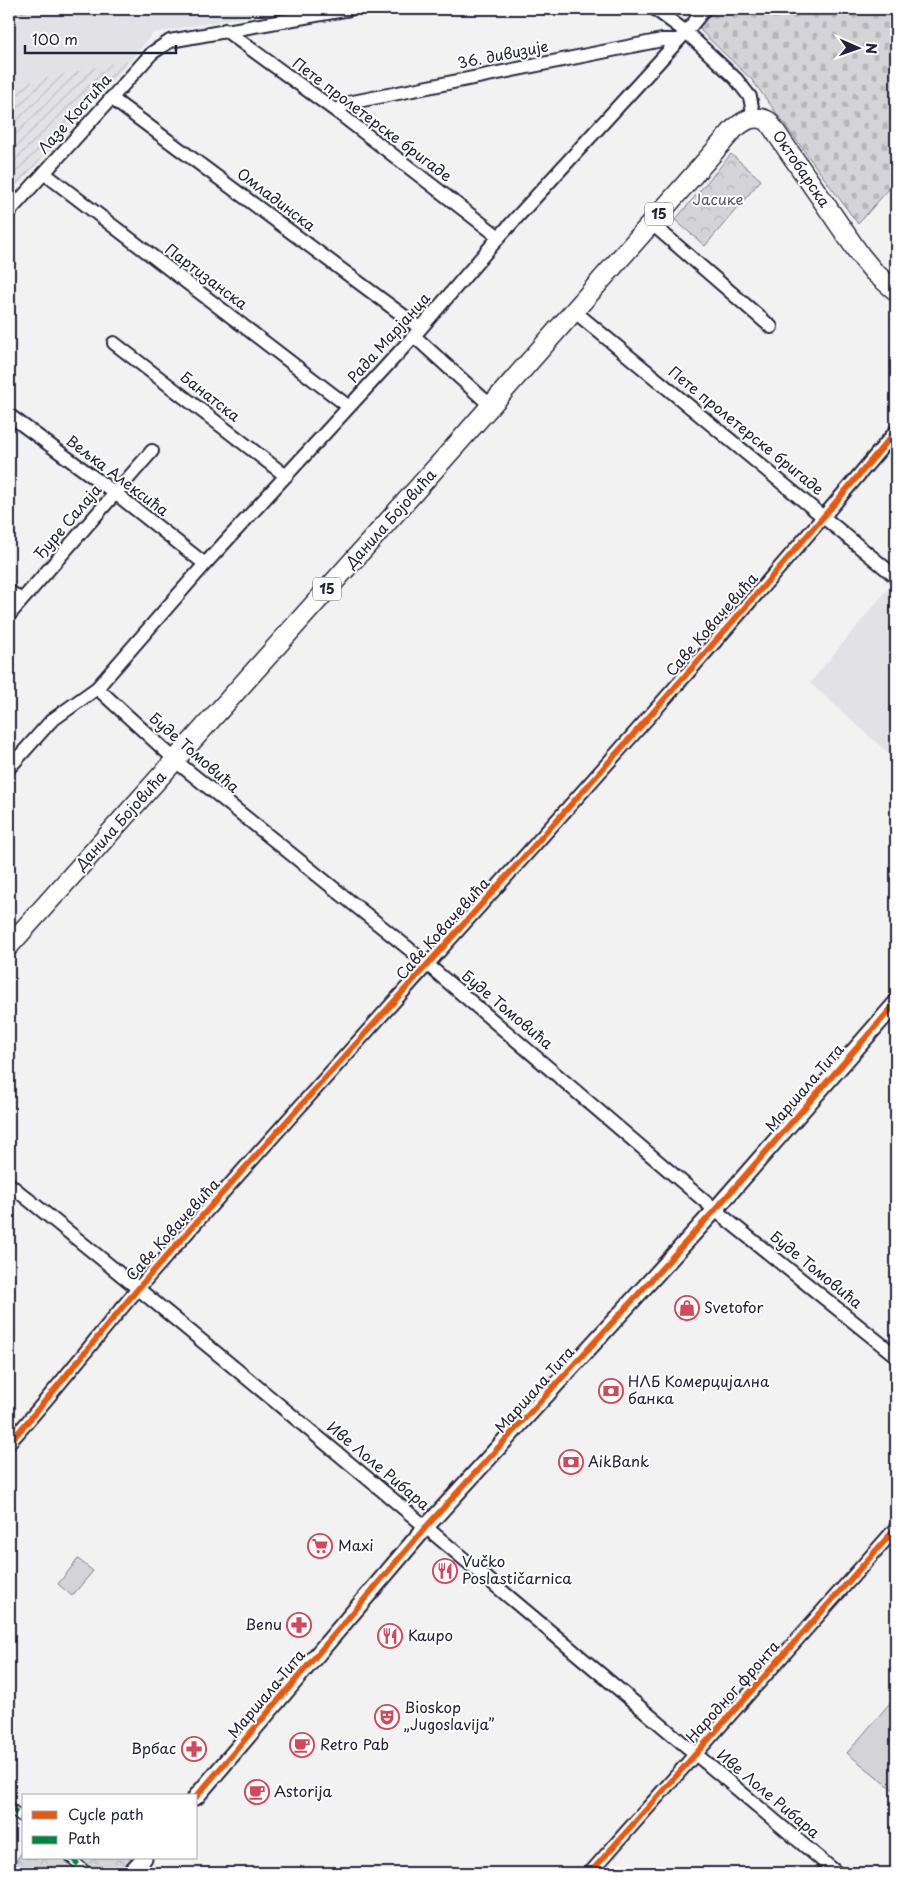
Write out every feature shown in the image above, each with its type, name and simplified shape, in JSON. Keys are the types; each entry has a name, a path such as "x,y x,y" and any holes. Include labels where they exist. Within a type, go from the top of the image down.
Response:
{"main road":[{"name":"Данила Бојовића","path":"9,946 734,129 747,119 754,118"},
{"name":"Октобарска","path":"754,118 768,121 860,255 874,272 896,291"}],"street":[{"path":"225,30 350,9"},
{"path":"655,9 682,36 746,90 750,97 754,118"},
{"name":"Рада Марјанца","path":"9,768 51,722 98,688 205,564 417,332 499,237 682,36 704,9"},
{"name":"Лазе Костића","path":"9,212 152,53 170,41 225,30"},
{"name":"Пете пролетерске бригаде","path":"225,30 336,110 499,237"},
{"name":"36. дивизије","path":"336,110 348,103 682,36"},
{"name":"Омладинска","path":"112,98 417,332 490,406"},
{"name":"Партизанска","path":"44,173 349,407"},
{"path":"651,223 771,327"},
{"name":"Пете пролетерске бригаде","path":"574,311 896,577"},
{"name":"Банатска","path":"114,343 286,476"},
{"name":"Вељка Алексића","path":"9,416 115,493 205,564"},
{"name":"Саве Ковачевића","path":"9,1443 138,1288 428,965 824,517 896,431"},
{"name":"Ђуре Салаја","path":"9,615 152,451"},
{"path":"9,591 21,600"},
{"name":"Буде Томовића","path":"98,688 174,760 428,965 715,1210 896,1356"},
{"name":"Маршала Тита","path":"198,1795 426,1528 715,1210 896,1004"},
{"name":"Иве Лоле Рибара","path":"11,1189 138,1288 837,1873"},
{"name":"Народног фронта","path":"590,1873 896,1528"},
{"path":"9,1807 22,1817"},
{"path":"73,1860 88,1873"},
{"path":"130,1873 142,1860"}],"shaded area":[{"path":"9,9 287,9 153,33 132,59 9,86"},
{"path":"132,59 9,195 9,86"},
{"path":"890,586 896,591 896,760 810,683"}],"green space":[{"path":"713,9 896,9 896,181 858,224 752,80 701,31 700,24"},
{"name":"Јасике","path":"731,154 761,180 705,246 675,220"},
{"path":"78,1559 93,1571 72,1596 58,1584"},
{"path":"896,1696 896,1792 847,1753"},
{"path":"22,1852 22,1860 67,1860 82,1873 9,1873"},
{"path":"80,1860 132,1860 121,1873 95,1873"}],"railway":[{"path":"9,13 31,9"}],"marked path":[{"path":"9,1807 22,1817"},
{"path":"73,1860 88,1873"}],"cycle path":[{"path":"9,1443 157,1267 714,643 896,431"},
{"path":"198,1795 425,1528 715,1210 896,1003"},
{"path":"590,1873 896,1528"}],"place":[{"name":"Svetofor","path":"687,1308"},
{"name":"НЛБ Комерцијална банка","path":"611,1391"},
{"name":"AikBank","path":"571,1462"},
{"name":"Maxi","path":"320,1546"},
{"name":"Vučko Poslastičarnica","path":"445,1571"},
{"name":"Benu","path":"299,1625"},
{"name":"Каиро","path":"390,1636"},
{"name":"Bioskop „Jugoslavija”","path":"387,1717"},
{"name":"Retro Pab","path":"302,1745"},
{"name":"Врбас","path":"194,1749"},
{"name":"Astorija","path":"257,1792"}]}
